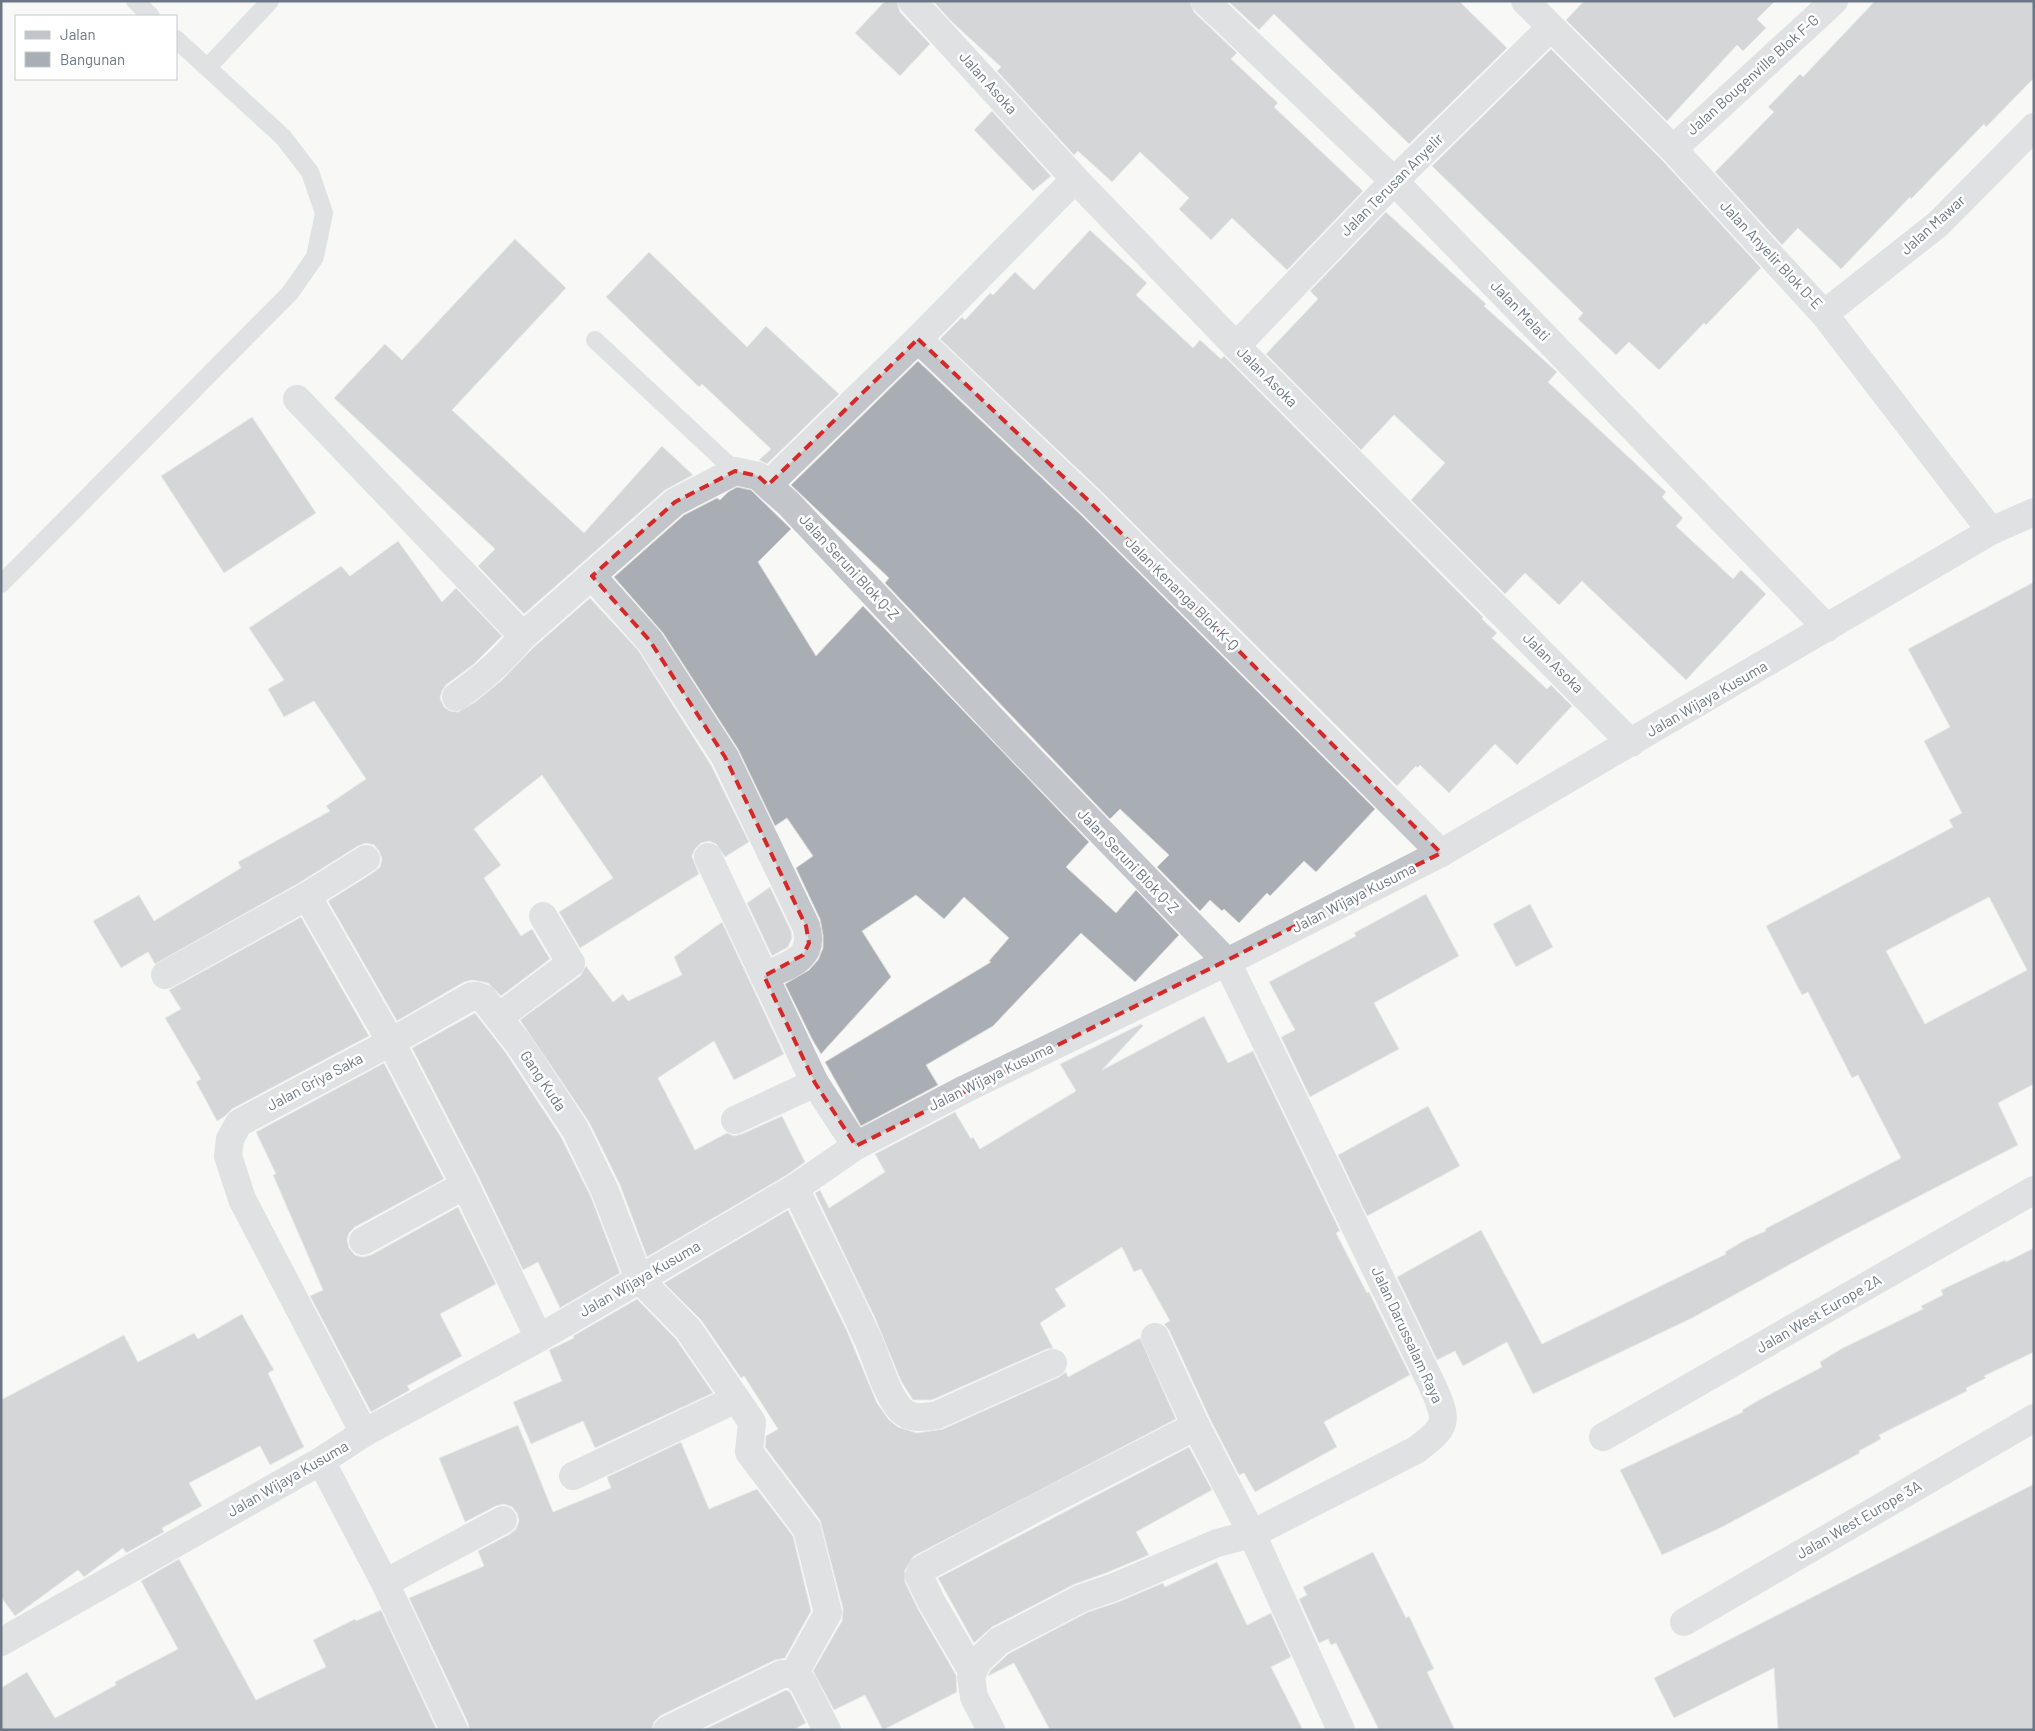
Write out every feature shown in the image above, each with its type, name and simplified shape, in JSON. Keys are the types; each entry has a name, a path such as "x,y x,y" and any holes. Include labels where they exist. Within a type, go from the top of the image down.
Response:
{"street":[{"name":"Jalan Asoka","path":"912,1 1075,179 1236,346 1631,743"},
{"name":"Jalan Melati","path":"1205,1 1394,181 1827,628"},
{"name":"Jalan Anyelir Blok D-E","path":"1525,1 1673,149 1824,314 1991,531"},
{"name":"Jalan Bougenville Blok F-G","path":"1673,149 1834,1"},
{"name":"Jalan Terusan Anyelir","path":"1236,346 1394,181 1550,28"},
{"name":"Jalan Mawar","path":"1824,314 1938,224 2034,127"},
{"path":"771,488 772,481 918,339 1075,179"},
{"name":"Jalan Kenanga Blok K-Q","path":"918,339 1092,504 1440,853"},
{"path":"297,399 523,636"},
{"path":"456,697 488,674 506,657 523,636 675,502 736,472"},
{"name":"Jalan Seruni Blok Q-Z","path":"736,472 758,476 788,503 1007,735 1227,962"},
{"name":"Jalan Wijaya Kusuma","path":"1,1642 321,1461 364,1433 539,1338 640,1280 795,1188 856,1146 965,1089 1227,962 1440,853 1991,531 2034,512"},
{"path":"592,576 650,641 725,757 806,926 809,943 803,955 794,963 764,976"},
{"path":"708,857 815,1082 856,1146"},
{"path":"165,974 307,896 366,858"},
{"path":"307,896 391,1042 465,1185 539,1338"},
{"path":"499,1018 571,963 543,916"},
{"name":"Jalan Darussalam Raya","path":"972,1671 977,1662 999,1641 1082,1598 1121,1584 1218,1543 1252,1534 1416,1450 1436,1436 1444,1419 1433,1387 1227,962"},
{"name":"Jalan Griya Saka","path":"364,1433 242,1199 228,1156 230,1139 239,1123 391,1042 472,996 482,998 499,1018"},
{"name":"Gang Kuda","path":"499,1018 575,1129 605,1191 640,1280"},
{"path":"735,1120 815,1082"},
{"path":"363,1241 465,1185"},
{"path":"795,1188 870,1344 887,1385 901,1410 919,1418 937,1415 1053,1363"},
{"name":"Jalan West Europe 2A","path":"1603,1437 2034,1190"},
{"path":"640,1280 688,1329 752,1422 749,1452 807,1529 828,1613 794,1674"},
{"path":"1155,1336 1196,1426 1252,1534 1341,1730"},
{"path":"573,1476 736,1400"},
{"name":"Jalan West Europe 3A","path":"1684,1622 2034,1418"},
{"path":"991,1730 974,1697 972,1671 919,1576 922,1569 1196,1426"},
{"path":"321,1461 385,1583 454,1730"},
{"path":"385,1583 503,1520"},
{"path":"667,1730 782,1674 794,1674 804,1683 827,1730"}],"lane":[{"path":"135,1 150,15"},
{"path":"208,67 270,1"},
{"path":"1,584 290,293 315,257 324,213 310,172 283,137 178,41"},
{"path":"595,340 736,472"}],"highlighted area":[{"path":"918,339 1092,504 1441,853 856,1146 815,1083 764,976 803,955 809,943 806,926 725,757 650,641 592,576 675,502 735,471 758,476 768,485"}],"building":[{"path":"885,1 897,1 900,12 930,44 900,76 855,33"},
{"path":"933,1 1190,1 1194,12 1237,53 1231,59 1278,103 1274,107 1363,191 1287,270 1232,218 1211,240 1179,209 1189,198 1140,152 1112,182 1078,151 1074,155 997,71 1001,67 951,21"},
{"path":"1228,1 1459,1 1507,48 1409,144 1274,14 1259,30"},
{"path":"1584,1 1775,1 1757,19 1766,28 1743,51 1737,45 1667,121 1566,20"},
{"path":"1875,1 2034,1 2034,78 1986,127 1984,124 1911,199 1910,197 1841,269 1798,228 1782,245 1715,172 1774,112 1768,107 1800,74 1803,77"},
{"path":"1551,49 1662,160 1761,268 1659,370 1629,342 1616,355 1578,319 1583,313 1432,166"},
{"path":"992,111 1051,176 1033,191 974,130"},
{"path":"1386,212 1486,304 1484,306 1557,372 1548,382 1666,492 1662,497 1683,518 1676,526 1733,579 1741,570 1766,594 1686,680 1582,581 1559,605 1525,573 1505,594 1411,500 1445,463 1394,415 1361,450 1266,354 1318,299 1310,291"},
{"path":"1090,230 1147,283 1136,295 1193,348 1200,340 1221,359 1224,356 1483,617 1482,619 1497,633 1492,638 1547,689 1551,685 1572,706 1517,765 1495,744 1449,793 1420,765 1417,768 1416,766 1397,786 1103,493 940,339 962,317 965,320 990,293 993,295 1015,272 1034,290"},
{"path":"515,239 566,288 452,410 584,533 662,446 693,475 665,490 524,614 478,566 495,549 334,398 385,344 402,360"},
{"path":"649,252 747,347 766,326 839,394 767,464 759,460 771,449 702,384 699,387 606,297"},
{"path":"918,361 1081,515 1375,809 1316,872 1304,861 1270,896 1267,893 1239,923 1224,909 1222,911 1210,900 1200,911 1157,867 1169,855 1120,809 1110,819 885,583 889,578 791,485"},
{"path":"252,417 316,513 224,573 161,476"},
{"path":"737,487 751,490 791,529 758,562 816,656 863,606 1089,842 1066,867 1116,913 1136,890 1179,935 1135,982 1081,933 993,1026 926,1065 938,1085 861,1126 825,1062 991,962 989,961 1009,938 964,897 944,919 916,895 862,931 891,977 821,1054 785,984 809,970 818,960 823,948 820,919 796,868 813,856 787,818 775,826 738,749 663,633 614,577 684,515 717,498 720,500"},
{"path":"398,541 442,602 456,588 502,636 474,664 446,685 440,698 444,707 450,711 458,712 475,702 502,680 534,647 590,598 638,650 711,765 749,842 725,857 716,844 709,841 701,843 695,849 692,856 699,874 580,948 559,912 613,878 542,775 474,829 501,865 484,878 521,936 532,929 550,959 501,996 488,983 472,980 464,982 397,1021 328,901 380,867 382,859 379,851 374,845 366,843 155,964 148,952 121,968 93,921 139,895 154,921 241,868 238,862 330,811 326,806 366,779 314,701 284,717 268,689 284,680 249,628 341,566 350,576"},
{"path":"2034,582 2034,1084 1998,1103 2018,1145 1842,1236 1692,1318 1533,1394 1507,1342 1463,1366 1455,1351 1437,1360 1397,1277 1481,1230 1542,1344 1726,1254 1725,1252 1745,1240 1766,1231 1765,1229 1901,1158 1858,1075 1852,1078 1808,992 1802,995 1766,926 1953,827 1949,820 1962,813 1924,741 1950,727 1908,649","holes":["1989,897 2027,970 1925,1024 1886,951"]},
{"path":"770,887 791,931 792,938 788,947 772,956 747,903"},
{"path":"1426,894 1459,956 1374,1003 1399,1049 1310,1097 1281,1037 1295,1030 1269,982 1356,936 1354,933"},
{"path":"1530,904 1553,947 1516,967 1493,924"},
{"path":"301,917 369,1036 232,1109 217,1121 196,1082 201,1079 165,1018 181,1009 169,990"},
{"path":"722,922 784,1054 734,1080 714,1041 658,1078 695,1150 727,1133 734,1136 742,1134 782,1116 805,1162 787,1175 647,1257 620,1185 589,1122 520,1020 580,976 586,966 613,1002 623,994 628,1001 682,975 674,957"},
{"path":"475,1013 506,1053 561,1137 591,1197 620,1273 560,1308 538,1262 523,1270 479,1178 412,1048"},
{"path":"1204,1016 1228,1063 1253,1051 1340,1231 1336,1233 1367,1293 1369,1292 1410,1375 1324,1422 1337,1447 1255,1492 1244,1473 1239,1475 1210,1419 1169,1330 1164,1324 1170,1321 1141,1269 1134,1272 1122,1247 1055,1289 1066,1306 1040,1323 1053,1348 932,1400 913,1400 901,1381 875,1318 815,1193 820,1190 829,1208 885,1172 875,1154 955,1112 971,1139 973,1137 980,1149 1076,1091 1060,1064 1141,1024 1143,1026 1102,1070"},
{"path":"384,1063 444,1179 355,1227 349,1233 347,1240 349,1248 355,1255 363,1257 371,1255 458,1207 496,1284 440,1314 462,1356 407,1386 410,1390 371,1412 310,1296 323,1290 273,1175 276,1174 256,1132"},
{"path":"1428,1106 1460,1166 1367,1216 1338,1155"},
{"path":"788,1210 847,1331 877,1403 889,1420 898,1427 917,1433 943,1429 1059,1377 1066,1372 1068,1377 1140,1338 1176,1419 914,1556 905,1570 905,1582 918,1609 956,1675 957,1692 883,1730 865,1695 834,1710 813,1671 842,1621 843,1609 820,1520 765,1447 766,1436 778,1429 744,1376 741,1378 701,1320 664,1283"},
{"path":"2034,1248 2034,1352 1984,1376 1986,1378 1966,1388 1967,1391 1879,1435 1881,1439 1859,1451 1860,1453 1722,1527 1662,1555 1620,1470 1743,1412 1742,1410 1761,1399 1822,1367 1820,1362 1841,1349 1923,1309 1921,1306 1943,1295 1941,1290"},
{"path":"637,1299 676,1339 713,1393 595,1448 583,1421 531,1444 513,1402 562,1381 549,1350 574,1338 573,1336"},
{"path":"242,1314 274,1370 268,1373 304,1447 270,1465 260,1446 189,1483 202,1506 162,1528 164,1532 126,1553 123,1548 84,1577 78,1570 15,1616 1,1597 1,1400 124,1335 138,1362 194,1333 198,1339"},
{"path":"518,1425 553,1512 611,1488 607,1477 681,1442 709,1509 757,1489 793,1536 811,1611 785,1658 775,1660 660,1716 654,1722 652,1730 469,1730 468,1723 409,1598 484,1566 478,1551 516,1529 519,1521 517,1513 512,1507 504,1504 496,1506 465,1522 439,1458"},
{"path":"1189,1447 1212,1490 1136,1532 1149,1555 1075,1584 992,1627 974,1643 938,1578"},
{"path":"2034,1484 2034,1730 1778,1730 1774,1668 1674,1718 1654,1678"},
{"path":"1373,1552 1406,1618 1409,1616 1434,1669 1427,1672 1455,1730 1379,1730 1336,1643 1331,1645 1328,1639 1319,1643 1299,1599 1307,1595 1303,1587"},
{"path":"179,1559 256,1700 326,1667 313,1640 355,1619 356,1621 381,1610 437,1730 1,1730 1,1688 27,1672 55,1718 116,1685 115,1682 178,1649 141,1581"},
{"path":"1217,1562 1247,1625 1271,1613 1291,1657 1271,1667 1303,1730 1050,1730 1014,1663 988,1676 990,1671 1008,1654 1088,1612 1163,1583 1165,1587"},
{"path":"786,1690 790,1692 806,1723 793,1730 703,1730"}]}
